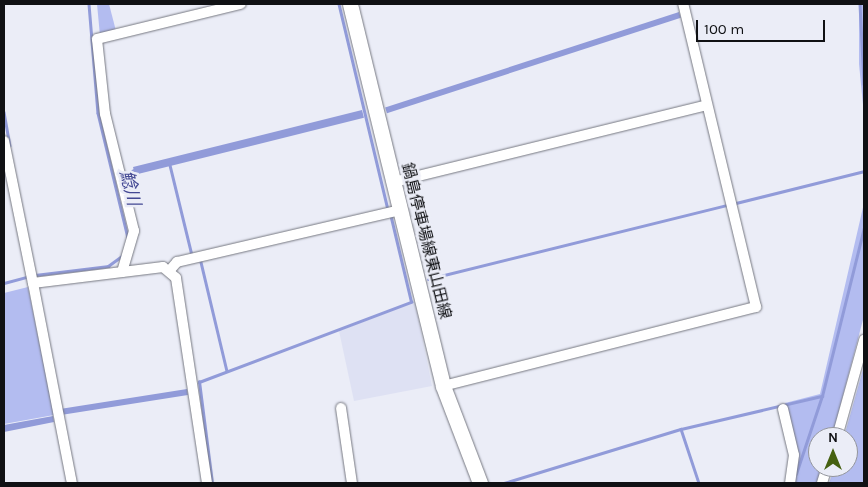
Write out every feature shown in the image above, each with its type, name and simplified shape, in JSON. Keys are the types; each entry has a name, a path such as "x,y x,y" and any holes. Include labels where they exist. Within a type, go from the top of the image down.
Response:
{"main road":[{"name":"鍋島停車場線東山田線","path":"350,4 394,182 393,212 443,386 480,483"}],"street":[{"path":"122,272 134,231 105,114 98,39 241,4"},
{"path":"443,386 756,307 682,4"},
{"path":"394,182 708,105"},
{"path":"4,141 72,483"},
{"path":"32,281 122,272 170,270 177,262 393,212"},
{"path":"170,270 176,278 207,483"},
{"path":"840,427 864,340"},
{"path":"341,408 352,483"},
{"path":"783,408 794,455 790,483"}],"shaded area":[{"path":"97,4 109,4 116,31 100,36"},
{"path":"859,4 864,4 864,115 859,64"},
{"path":"679,12 681,18 387,113 385,107"},
{"path":"362,110 364,118 135,175 133,167"},
{"path":"864,203 864,316 835,427 808,427 808,477 819,477 817,483 791,483 798,464 785,403 820,394"},
{"path":"28,287 54,415 4,424 4,293"},
{"path":"415,302 432,386 354,401 339,331"},
{"path":"864,366 864,483 829,483 831,477 858,477 858,427 847,427"},
{"path":"187,389 188,395 63,415 62,409"},
{"path":"53,416 54,422 4,432 4,425"}],"waterway":[{"name":"鯰川","path":"89,4 98,113 128,238"},
{"path":"339,4 388,209"},
{"path":"860,4 864,84"},
{"path":"4,112 10,145"},
{"path":"170,165 192,255"},
{"path":"124,175 134,170"},
{"path":"736,203 864,171"},
{"path":"428,279 728,205"},
{"path":"212,483 199,382 411,302 390,214"},
{"path":"796,474 822,396 864,228"},
{"name":"鯰川","path":"35,275 108,266 123,255"},
{"path":"201,262 227,371"},
{"name":"鯰川","path":"4,283 30,276"},
{"path":"504,483 681,429 822,396"},
{"path":"681,429 699,483"}]}
